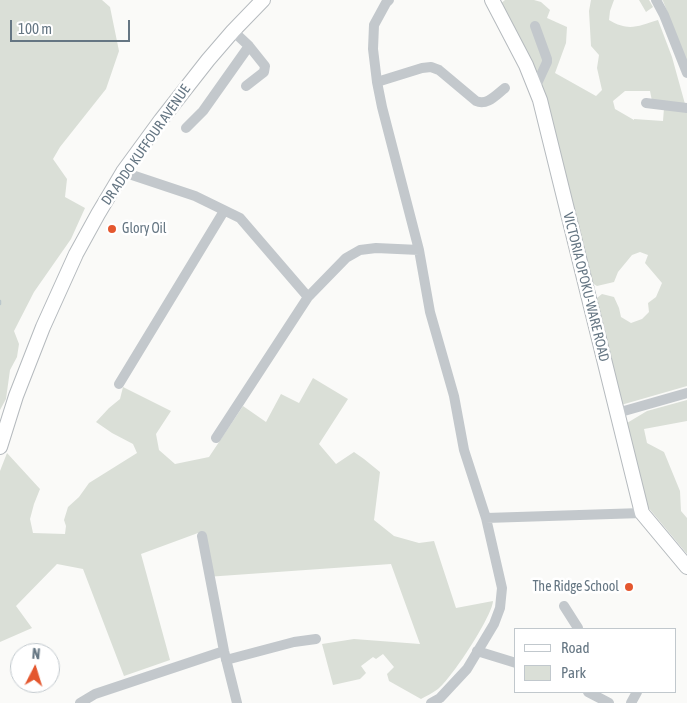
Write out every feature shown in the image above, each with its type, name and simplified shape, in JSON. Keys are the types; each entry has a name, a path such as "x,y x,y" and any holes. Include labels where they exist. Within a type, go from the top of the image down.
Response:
{"main road":[{"name":"DR ADDO KUFFOUR AVENUE","path":"1,438 43,327 76,254 123,172 208,60 263,0"},
{"name":"VICTORIA OPOKU-WARE ROAD","path":"492,0 526,66 540,100 642,513 687,567"}],"street":[{"path":"390,0 386,3 374,25 373,49 377,82 419,250 430,312 454,396 464,450 486,518 502,588 500,608 494,624 466,669 440,698 431,703"},
{"path":"656,0 664,14 687,73"},
{"path":"535,88 547,62 536,26"},
{"path":"233,31 249,46 265,66 264,72 246,86"},
{"path":"186,128 203,111 249,46"},
{"path":"377,82 431,67 438,70 481,103 486,102 505,88"},
{"path":"646,102 687,108"},
{"path":"123,172 195,196 240,218 308,298"},
{"path":"119,384 224,210"},
{"path":"216,438 308,298 346,258 360,250 376,248 419,250"},
{"path":"617,413 687,393"},
{"path":"486,518 642,513"},
{"path":"202,536 225,656 237,703"},
{"path":"564,606 578,628"},
{"path":"80,703 95,694 225,656 316,639"},
{"path":"477,651 514,662"},
{"path":"590,693 609,703"}],"green space":[{"path":"0,0 102,0 110,7 119,51 106,89 60,147 53,159 67,179 65,197 85,208 71,239 34,292 14,331 19,344 17,357 10,370 6,399 0,410"},
{"path":"505,0 534,0 541,2 550,10 547,18 567,27 566,43 555,73 596,96 602,90 597,68 599,55 591,46 589,11 591,0 614,0 609,20 622,26 634,27 658,20 672,57 685,104 652,101 650,91 625,91 613,101 615,109 634,120 663,121 664,108 687,111 687,386 621,405 593,301 602,294 614,297 621,317 631,323 642,319 649,312 648,303 656,297 662,283 645,263 648,255 640,252 632,255 618,272 614,282 597,286 592,283 535,78 499,5"},
{"path":"639,0 649,0 653,7 646,12"},
{"path":"687,0 687,63 663,1"},
{"path":"313,378 348,399 319,444 336,464 354,452 380,472 374,520 394,536 419,543 434,541 456,608 493,601 486,620 470,647 438,689 421,699 389,681 387,674 394,667 383,654 376,659 373,657 361,666 366,673 360,679 333,685 322,644 354,639 420,644 391,564 206,577 198,533 141,554 170,660 124,676 83,569 57,564 16,606 32,628 0,642 0,471 7,453 40,489 30,519 33,533 65,534 66,526 64,520 68,507 79,497 89,483 137,453 133,444 96,422 120,399 123,387 171,411 156,434 159,450 175,464 209,457 243,406 266,422 281,394 299,403"},
{"path":"687,400 687,421 644,429 647,443 664,452 680,491 681,511 687,518 687,554 647,506 627,423 647,411"}],"place":[{"name":"Glory Oil","path":"112,229"},
{"name":"The Ridge School","path":"629,587"}]}
